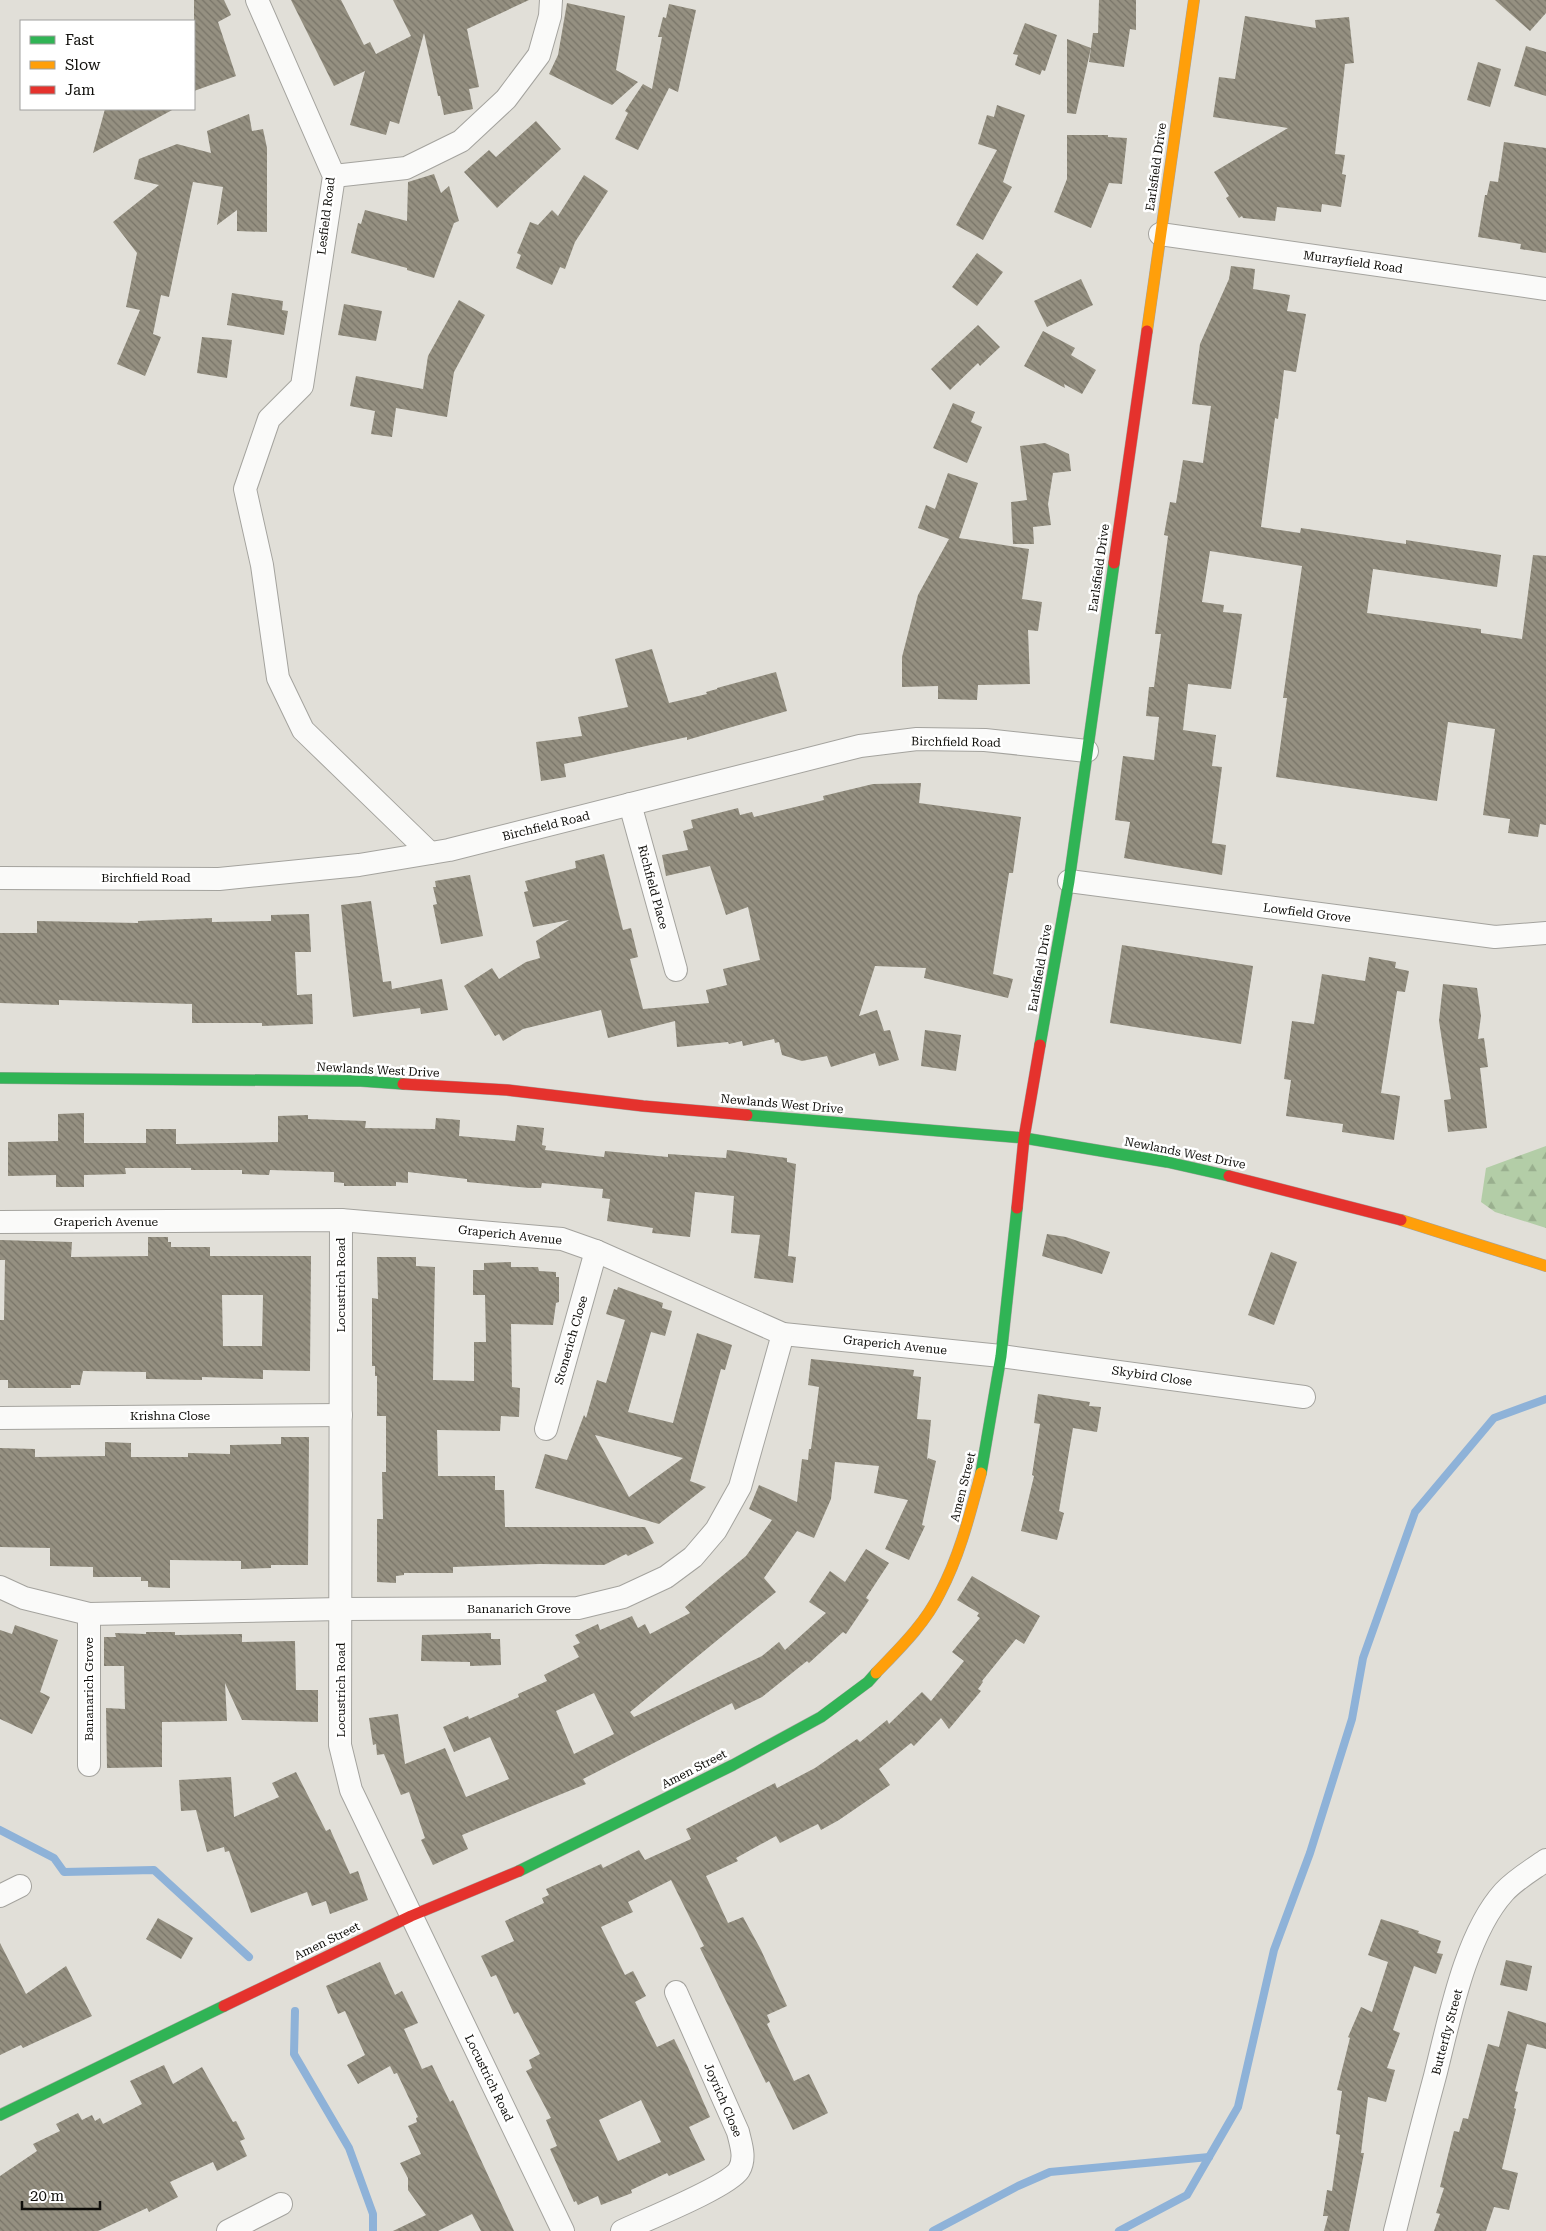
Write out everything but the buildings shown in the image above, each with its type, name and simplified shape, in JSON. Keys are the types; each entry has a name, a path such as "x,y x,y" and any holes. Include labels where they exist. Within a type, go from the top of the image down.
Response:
{"street":[{"name":"Lesfield Road","path":"257,0 334,176 302,386 269,419 245,489 262,565 278,678 303,730 430,853"},
{"path":"334,176 406,168 461,141 506,99 539,55 550,16 551,0"},
{"name":"Earlsfield Drive","path":"1024,1138 1069,881 1194,0"},
{"name":"Murrayfield Road","path":"1160,234 1546,289"},
{"name":"Birchfield Road","path":"0,878 219,879 358,865 430,853 860,746 917,739 985,740 1087,751"},
{"name":"Richfield Place","path":"630,804 676,970"},
{"name":"Lowfield Grove","path":"1069,881 1495,937 1546,933"},
{"name":"Newlands West Drive","path":"0,1078 370,1082 507,1090 643,1106 1024,1138 1167,1162 1270,1185 1382,1214 1546,1266"},
{"name":"Amen Street","path":"0,2115 411,1916 528,1867 733,1765 821,1717 868,1682 918,1626 940,1594 964,1540 984,1463 1001,1356 1024,1138"},
{"name":"Graperich Avenue","path":"0,1222 341,1220 562,1239 596,1251 783,1334 1001,1356"},
{"name":"Locustrich Road","path":"341,1220 340,1745 351,1790 563,2231"},
{"name":"Stonerich Close","path":"546,1429 596,1251"},
{"name":"Bananarich Grove","path":"0,1587 24,1598 89,1614 341,1609 578,1608 623,1597 666,1577 692,1557 716,1530 740,1487 783,1334"},
{"name":"Skybird Close","path":"1001,1356 1304,1397"},
{"name":"Krishna Close","path":"0,1418 341,1415"},
{"name":"Bananarich Grove","path":"89,1614 89,1765"},
{"name":"Butterfly Street","path":"1394,2231 1451,2012 1469,1953 1485,1920 1503,1893 1520,1878 1546,1860"},
{"path":"0,1896 20,1886"},
{"name":"Joyrich Close","path":"622,2231 722,2184 738,2171 743,2161 743,2152 738,2132 676,1992"},
{"path":"228,2231 281,2204"}],"green space":[{"path":"1546,1146 1546,1228 1495,1212 1481,1202 1486,1168"}],"waterway":[{"path":"1119,2231 1187,2195 1238,2107 1274,1950 1310,1853 1352,1719 1363,1658 1415,1512 1494,1418 1546,1399"},
{"path":"0,1830 54,1858 64,1872 154,1870 249,1957"},
{"path":"295,2011 294,2054 349,2148 373,2214 373,2231"},
{"path":"933,2231 1018,2186 1050,2172 1209,2157"}],"traffic: fast":[{"path":"1040,1045 1069,881 1114,563"},
{"path":"0,1078 361,1081 403,1084"},
{"path":"747,1115 1024,1138 1167,1162 1229,1176"},
{"path":"981,1473 1001,1356 1017,1208"},
{"path":"519,1871 733,1765 821,1717 868,1682 876,1673"},
{"path":"0,2115 224,2006"}],"traffic: slow":[{"path":"1147,331 1194,0"},
{"path":"1401,1220 1546,1266"},
{"path":"876,1673 919,1626 940,1593 959,1549 981,1473"}],"traffic: jam":[{"path":"1114,563 1147,331"},
{"path":"1017,1208 1024,1138 1040,1045"},
{"path":"403,1084 507,1090 643,1106 747,1115"},
{"path":"1229,1176 1401,1220"},
{"path":"224,2006 411,1916 519,1871"}]}
